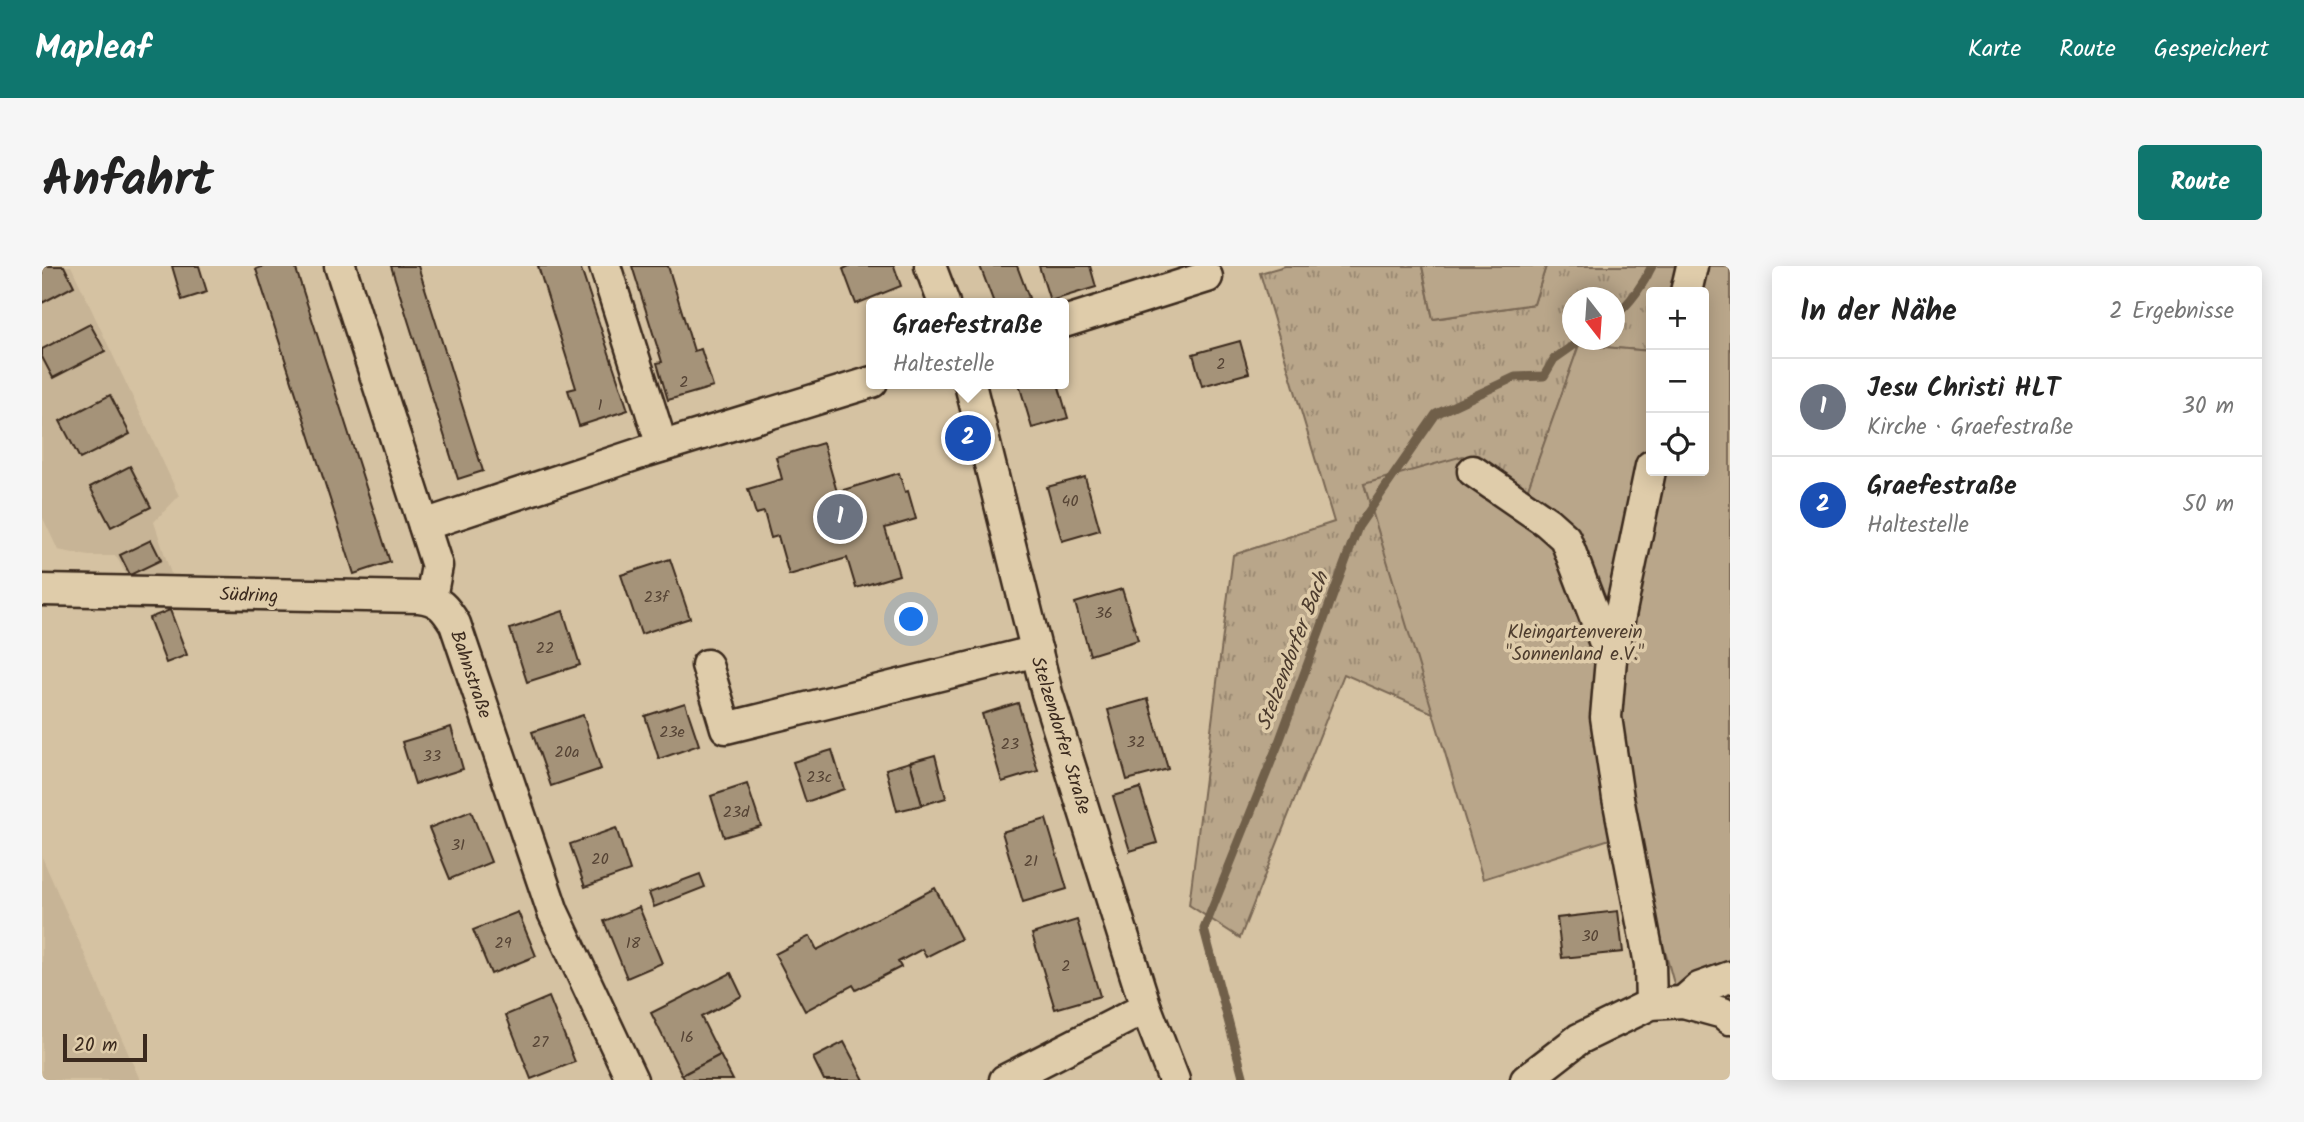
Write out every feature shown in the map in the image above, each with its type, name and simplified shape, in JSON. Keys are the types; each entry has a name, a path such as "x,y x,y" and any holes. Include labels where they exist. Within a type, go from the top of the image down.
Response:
{"street":[{"path":"340,266 438,566 431,598"},
{"path":"605,266 662,446"},
{"path":"930,266 942,298"},
{"path":"1687,287 1692,266"},
{"path":"1069,320 1207,277"},
{"path":"424,525 662,446 866,384"},
{"name":"Stelzendorfer Straße","path":"971,389 1051,706 1146,1008 1174,1080"},
{"path":"1473,471 1547,522 1565,538 1611,659"},
{"path":"1649,476 1611,659 1606,717 1618,798 1650,964 1651,1004"},
{"name":"Südring","path":"51,586 431,598"},
{"name":"Bahnstraße","path":"431,598 444,606 455,624 554,912 632,1080"},
{"path":"707,665 726,728 1037,651"},
{"path":"1683,1002 1699,988 1730,977"},
{"path":"1526,1080 1579,1039 1651,1004 1683,1002 1723,1013 1730,1019"},
{"path":"1005,1080 1146,1008"}],"shaded area":[{"path":"42,266 71,266 179,496 154,522 171,574 128,578 116,556 89,556 58,550 42,516"},
{"path":"42,857 140,1080 42,1080"}],"green space":[{"path":"1285,266 1422,266 1433,319 1534,304 1546,266 1681,266 1676,287 1646,287 1646,351 1625,349 1625,287 1562,287 1562,350 1577,350 1526,495 1364,484 1435,714 1344,674 1240,938 1189,905 1233,555 1334,522 1260,273"},
{"path":"1422,266 1546,266 1534,304 1433,319"},
{"name":"Kleingartenverein \"Sonnenland e.V.\"","path":"1681,266 1730,266 1730,1008 1676,991 1632,832 1483,879 1364,484 1463,456 1526,494 1577,350 1625,349 1646,351 1646,476 1709,476 1709,287 1676,287"}],"building":[{"path":"64,266 74,286 42,303 42,268"},
{"path":"172,266 199,266 207,292 182,300"},
{"path":"264,266 295,266 390,562 354,574 256,269"},
{"path":"391,266 418,266 483,471 458,479"},
{"path":"538,266 580,266 628,410 579,426 568,390 576,388"},
{"path":"632,266 668,266 694,351 701,349 713,387 668,400 657,363 662,362"},
{"path":"849,266 894,266 901,286 856,304 843,269"},
{"path":"980,266 1017,266 1029,298 992,298"},
{"path":"1039,266 1090,266 1096,287 1060,298 1049,298"},
{"path":"90,324 105,351 53,378 42,357 42,349"},
{"path":"1240,341 1249,373 1202,386 1193,354"},
{"path":"1020,389 1059,389 1068,418 1032,428"},
{"path":"110,395 130,434 80,459 60,421"},
{"path":"823,443 837,492 899,473 905,492 908,491 916,519 885,528 899,575 856,588 847,558 789,575 778,536 771,538 764,512 756,514 748,489 782,479 776,457"},
{"path":"130,466 151,507 111,527 90,487"},
{"path":"1085,477 1100,530 1062,541 1047,487"},
{"path":"151,540 161,560 130,575 120,555"},
{"path":"670,559 690,618 641,634 621,575"},
{"path":"1122,589 1138,640 1090,655 1075,603"},
{"path":"170,610 187,655 166,663 149,618"},
{"path":"563,611 580,665 527,682 510,629"},
{"path":"1148,699 1168,769 1127,780 1108,710"},
{"path":"685,703 699,745 659,759 645,716"},
{"path":"1018,703 1038,771 1002,782 982,714"},
{"path":"583,715 601,769 551,786 532,732"},
{"path":"451,727 463,769 415,784 402,742"},
{"path":"832,750 844,789 806,802 793,762"},
{"path":"935,755 946,798 922,805 910,762"},
{"path":"910,762 922,805 897,811 886,769"},
{"path":"747,784 761,826 724,837 711,796"},
{"path":"1140,788 1157,843 1130,851 1113,796"},
{"path":"471,811 491,862 450,879 429,828"},
{"path":"1046,819 1067,889 1023,902 1002,832"},
{"path":"616,828 630,871 585,887 570,844"},
{"path":"700,874 705,887 654,907 649,893"},
{"path":"935,888 961,939 926,957 922,949 898,962 901,967 856,990 853,985 805,1011 775,954 810,936 817,950"},
{"path":"639,907 662,963 627,978 604,921"},
{"path":"1618,911 1623,952 1562,958 1557,918"},
{"path":"518,912 536,956 491,974 473,930"},
{"path":"1077,920 1100,996 1055,1009 1032,934"},
{"path":"731,973 742,996 701,1017 720,1055 682,1075 651,1013"},
{"path":"549,997 575,1062 531,1079 506,1015"},
{"path":"844,1042 864,1080 824,1080 813,1058"},
{"path":"720,1055 733,1080 685,1080 682,1075"}],"waterway":[{"name":"Stelzendorfer Bach","path":"1625,306 1652,266"},
{"name":"Stelzendorfer Bach","path":"1244,1080 1204,929 1279,742 1358,527 1436,414 1515,377 1544,376 1554,359 1567,350"}],"place":[{"name":"Graefestraße","path":"968,438"},
{"name":"Jesu Christi HLT","path":"840,517"}]}
